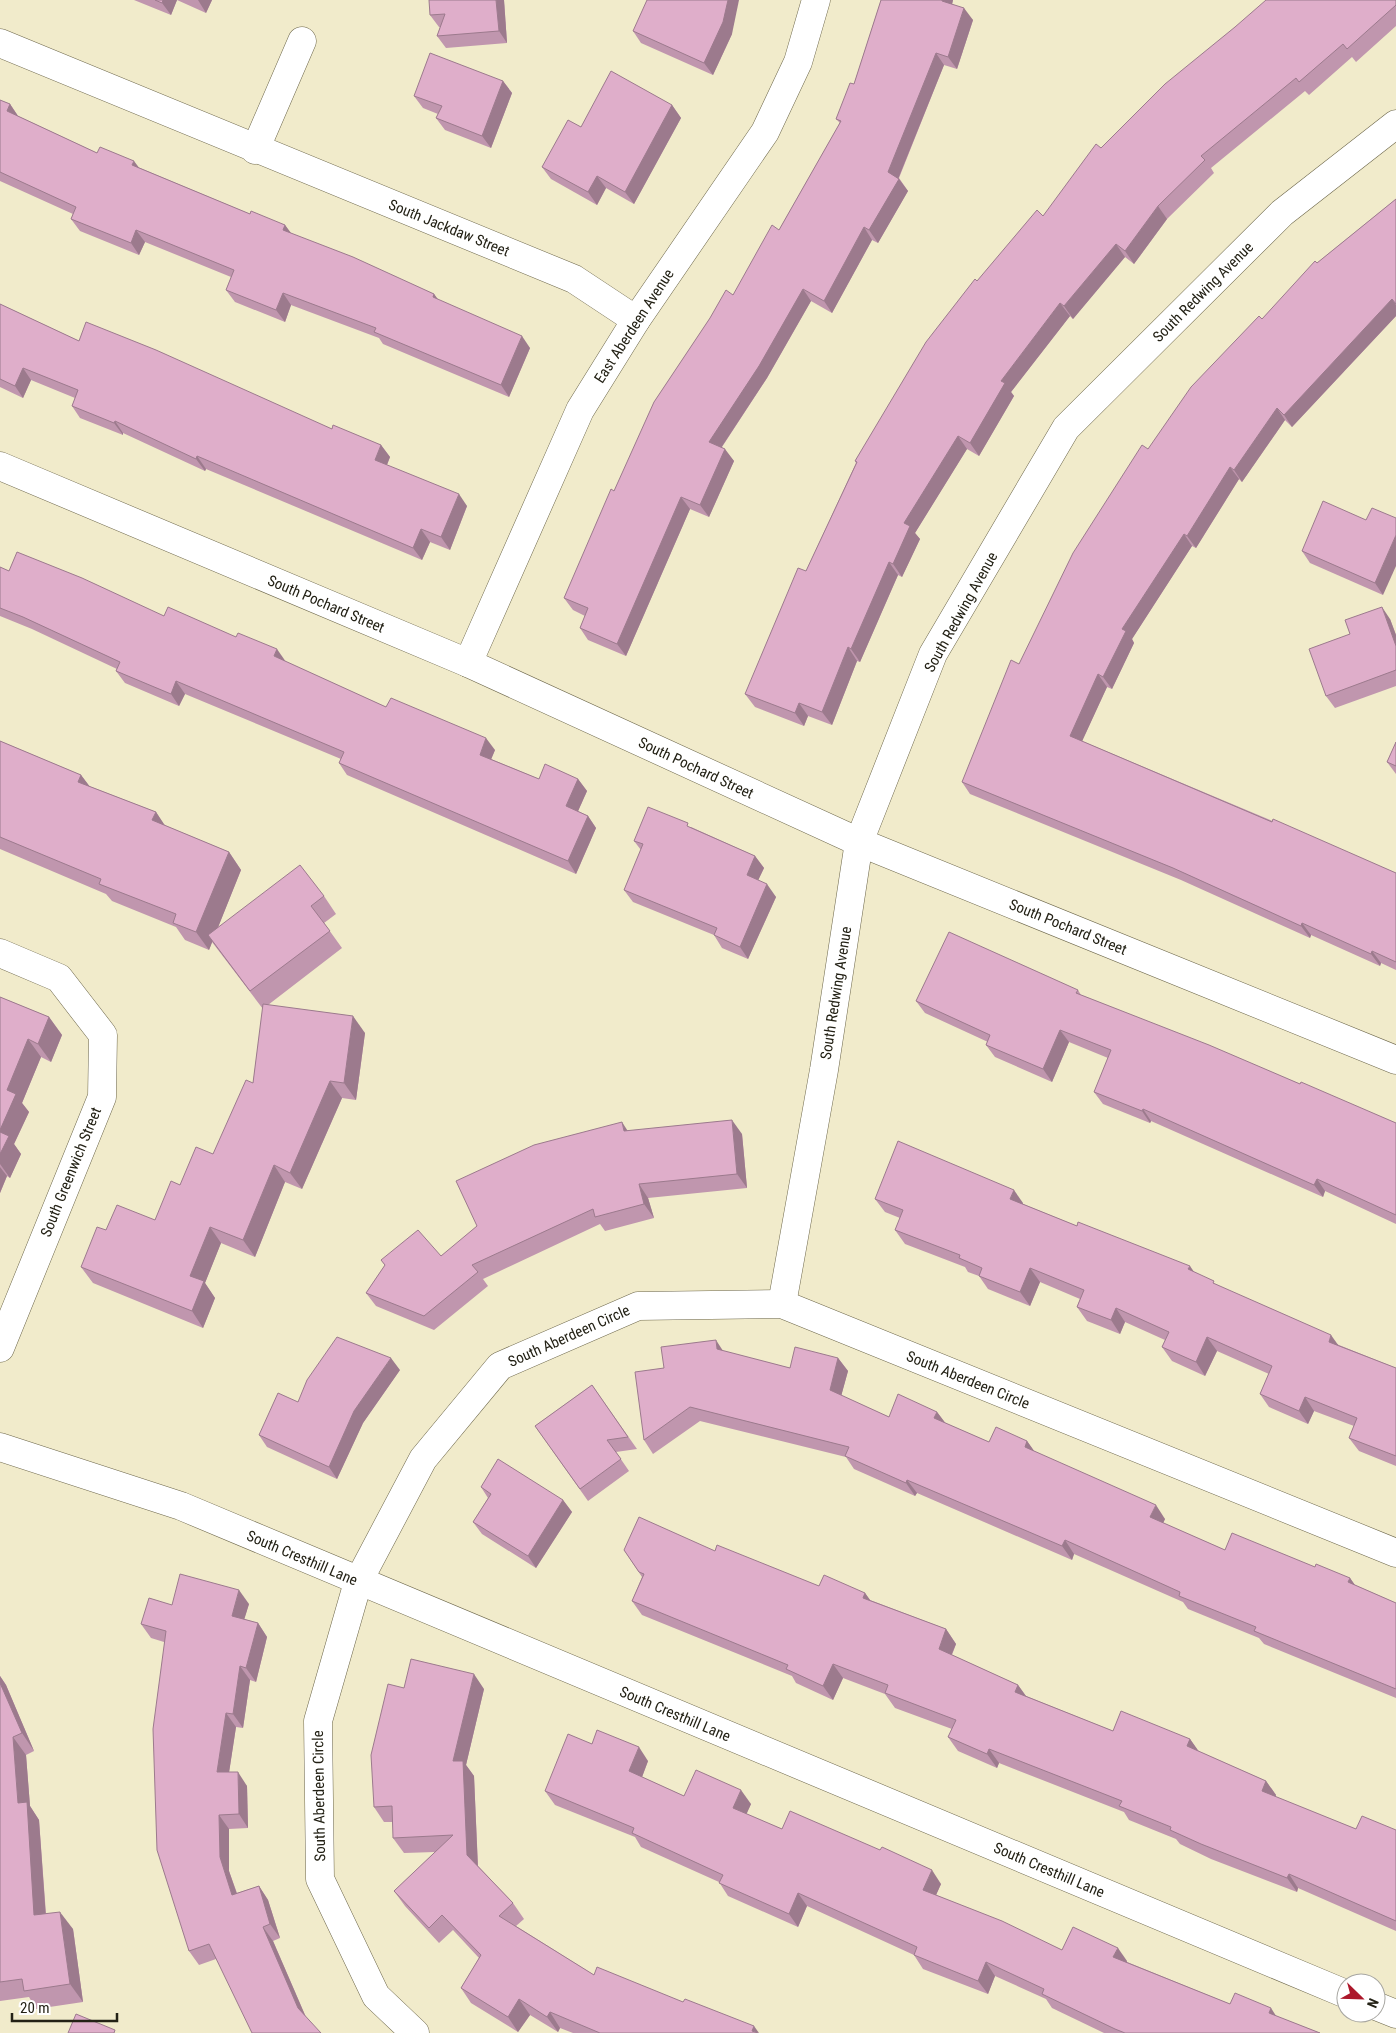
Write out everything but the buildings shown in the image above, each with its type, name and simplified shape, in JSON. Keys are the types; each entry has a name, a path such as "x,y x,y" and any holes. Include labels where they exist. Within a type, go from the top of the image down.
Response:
{"street":[{"name":"East Aberdeen Avenue","path":"468,663 580,410 636,320 764,132 798,62 816,0"},
{"path":"255,150 302,41"},
{"name":"South Jackdaw Street","path":"0,43 255,150 574,278 636,320"},
{"name":"South Redwing Avenue","path":"782,1304 824,1070 859,842 933,654 1066,428 1282,213 1396,124"},
{"name":"South Pochard Street","path":"0,466 468,663 859,842 1396,1060"},
{"name":"South Greenwich Street","path":"0,953 59,978 103,1035 102,1097 0,1348"},
{"name":"South Aberdeen Circle","path":"415,2033 376,1996 320,1879 318,1721 358,1582 423,1459 500,1366 638,1306 782,1304 1396,1553"},
{"name":"South Cresthill Lane","path":"0,1447 181,1506 358,1582 1336,1990"}]}
